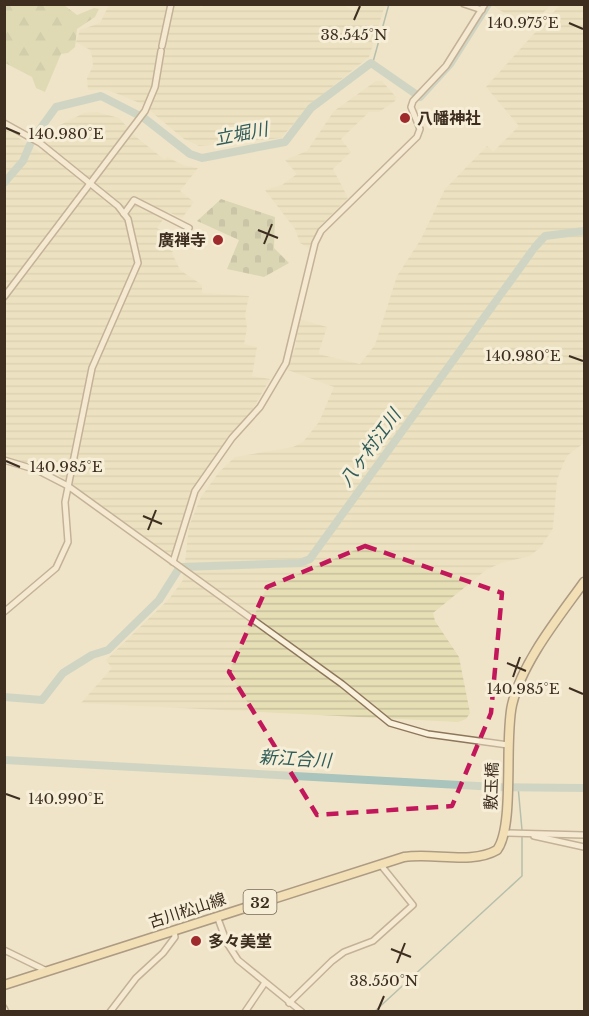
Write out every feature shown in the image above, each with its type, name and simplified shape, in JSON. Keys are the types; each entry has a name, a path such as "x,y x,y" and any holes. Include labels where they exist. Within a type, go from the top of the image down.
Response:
{"main road":[{"path":"508,745 512,705 521,679 585,582"},
{"name":"敷玉橋","path":"504,830 508,745"},
{"name":"古川松山線","path":"4,984 380,864 425,855 480,857 496,850 504,830"}],"street":[{"path":"4,297 146,111 154,87 171,4"},
{"path":"173,562 195,491 232,438 260,407 286,363 315,243 321,231 417,137 420,129 411,107 421,92 446,66 484,7 464,4"},
{"path":"4,123 40,143 124,214 138,263 92,368 65,502 68,542 64,555 49,575 4,612"},
{"path":"124,214 134,200 189,228"},
{"path":"4,460 37,470 68,486 342,684 390,723 428,734 508,745"},
{"path":"504,830 585,847"},
{"path":"527,834 585,835"},
{"path":"289,1003 332,961 344,952 373,941 413,905 380,864"},
{"path":"217,916 231,952 264,984 302,1011"},
{"path":"110,1011 136,978 163,953 175,937 174,930"},
{"path":"4,950 47,971"},
{"path":"245,1011 264,984"}],"highlighted area":[{"path":"365,546 502,593 491,713 452,806 317,815 229,672 267,587"}],"shaded area":[{"path":"196,4 202,8 204,4 341,4 354,11 357,5 385,5 369,57 312,103 281,138 199,146 184,139 142,104 108,90 88,90 87,78 93,66 92,56 90,50 76,42 80,30 100,23 109,5"},
{"path":"492,4 551,5 528,28"},
{"path":"560,5 584,5 584,443 568,455 564,462 557,480 553,528 541,547 530,556 501,563 486,570 433,613 435,621 459,657 470,713 466,719 458,722 81,703 112,668 106,660 169,599 183,580 189,526 201,497 219,472 235,457 293,447 303,442 319,422 334,387 285,369 295,348 299,319 327,327 318,354 360,364 375,345 397,276 421,239 445,189 487,146 493,152 519,126 486,87"},
{"path":"376,81 382,81 396,97 395,101 379,112 369,112 341,139 351,152 333,169 348,198 319,227 309,248 300,243 295,229 265,190 282,185 297,174 285,160 307,151 334,111"},
{"path":"97,112 119,118 135,136 165,160 167,157 183,165 198,168 180,191 194,202 182,218 168,212 157,228 177,240 172,253 180,270 202,285 202,293 249,296 245,315 247,328 244,344 257,347 252,376 270,379 233,443 211,469 187,506 173,554 169,554 57,474 5,456 4,128 41,153 51,133 60,125 84,113"}],"green space":[{"path":"4,5 64,5 77,15 94,8 99,9 95,17 77,29 75,47 68,53 61,54 45,92 36,88 32,77 5,63"},
{"path":"221,199 275,217 274,248 289,263 264,277 227,269 239,240 197,221"}],"waterway":[{"path":"373,62 389,4"},
{"name":"立堀川","path":"4,183 23,161 32,140 56,107 101,96 144,118 190,154 202,158 285,142 311,108 371,63 420,97 450,64 488,4"},
{"name":"八ヶ村江川","path":"535,247 545,236 584,231"},
{"name":"八ヶ村江川","path":"181,567 300,563 310,559 532,251"},
{"name":"八ヶ村江川","path":"4,697 42,700 63,673 92,655 108,650 159,600 178,570"},
{"name":"新江合川","path":"4,760 496,787 584,788"},
{"path":"518,786 522,830"},
{"path":"374,1012 522,876 522,835"}],"place":[{"name":"八幡神社","path":"405,118"},
{"name":"廣禅寺","path":"218,240"},
{"name":"多々美堂","path":"196,941"}]}
